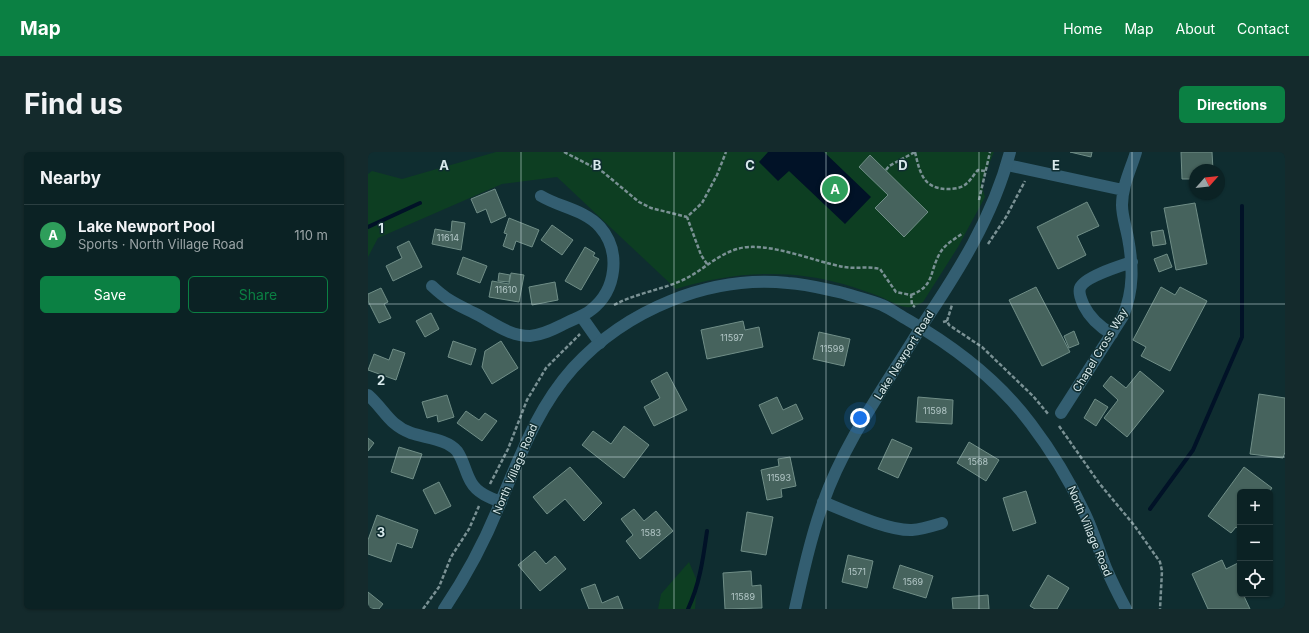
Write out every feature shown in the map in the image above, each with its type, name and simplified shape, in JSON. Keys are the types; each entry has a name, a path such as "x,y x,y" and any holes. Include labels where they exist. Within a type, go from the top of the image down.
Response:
{"street":[{"name":"Lake Newport Road","path":"795,609 811,542 823,502 840,463 864,419 955,275 981,230 991,210 1010,152"},
{"name":"Chapel Cross Way","path":"1061,413 1123,316 1130,300 1132,262 1123,213 1123,190 1136,152"},
{"path":"1007,165 1123,190"},
{"path":"432,286 455,305 502,329 517,334 531,336 544,333 591,310 608,290 613,277 614,264 608,237 599,226 588,218 541,196"},
{"path":"1112,334 1096,322 1087,311 1080,295 1080,288 1084,283 1109,270 1132,262"},
{"name":"North Village Road","path":"444,609 478,552 501,502 526,440 539,416 565,379 600,343 633,320 665,303 694,293 723,286 756,282 786,282 816,286 869,300 884,306 940,339 980,371 1006,395 1030,422 1052,453 1071,486 1087,518 1105,567 1126,609"},
{"path":"581,316 600,343"},
{"path":"368,395 388,420 397,427 448,444 456,450 462,459 471,482 478,491 501,502"},
{"path":"823,502 896,528 911,530 927,528 942,523"}],"path":[{"path":"564,152 602,172 639,202 651,208 687,217"},
{"path":"687,217 702,203 717,175 726,152"},
{"path":"886,170 889,166 915,152 923,177 928,184 938,189 954,189 966,185 978,170 985,171"},
{"path":"978,203 990,152"},
{"path":"687,217 701,255 707,264"},
{"path":"610,307 625,299 652,291 686,278 707,264 739,248 759,247 842,267 880,269 896,292 911,295 922,291 927,285 939,254 944,247 966,230"},
{"path":"911,295 912,305 915,307"},
{"path":"944,322 947,321 949,325 982,347 1033,396 1064,432 1099,483 1134,525 1160,562 1162,571 1160,609"},
{"path":"423,609 439,587 450,557 469,528 508,449 527,400 546,368 588,327"}],"green space":[{"path":"496,152 994,152 981,183 985,197 958,247 923,302 911,307 900,305 843,284 822,279 780,274 759,274 717,279 676,289 557,177 502,184 378,238 368,257 368,174 372,171 402,179"},
{"path":"689,562 697,581 695,609 658,609 661,594"}],"water":[{"path":"768,152 824,152 871,197 845,224 789,171 778,181 759,162"}],"building":[{"path":"1070,152 1092,152 1091,157"},
{"path":"1181,152 1212,152 1213,164 1189,164 1189,179 1182,179"},
{"path":"870,155 928,212 904,237 875,208 888,195 859,167"},
{"path":"495,189 506,216 491,223 486,209 477,213 471,199"},
{"path":"1087,202 1099,226 1077,236 1086,255 1058,269 1037,227"},
{"path":"1195,203 1207,264 1176,270 1164,208"},
{"path":"509,218 539,230 532,247 516,241 513,250 503,246 507,234 504,233"},
{"path":"452,221 465,223 461,250 432,244 435,229 451,232"},
{"path":"552,225 573,240 562,255 541,240"},
{"path":"1163,230 1166,244 1153,246 1151,232"},
{"path":"409,241 422,267 393,281 386,266 402,258 397,247"},
{"path":"585,247 595,253 593,256 599,259 581,290 565,281"},
{"path":"1167,254 1172,267 1159,272 1154,259"},
{"path":"463,257 487,266 480,283 457,274"},
{"path":"499,273 510,275 509,282 498,281"},
{"path":"511,273 524,275 519,302 489,297 492,281 509,284"},
{"path":"555,282 558,300 532,305 529,287"},
{"path":"1036,287 1070,352 1042,366 1009,300"},
{"path":"1161,287 1175,295 1180,287 1207,301 1170,371 1141,356 1146,347 1133,340"},
{"path":"381,288 388,302 384,304 391,318 379,323 368,301 368,294"},
{"path":"431,313 439,329 425,337 416,321"},
{"path":"743,321 745,330 759,327 763,347 707,359 701,330"},
{"path":"1074,331 1079,344 1069,348 1064,336"},
{"path":"819,332 850,339 844,366 813,359"},
{"path":"453,341 476,349 471,365 448,357"},
{"path":"501,341 518,368 492,384 482,367 485,351"},
{"path":"393,349 405,353 396,380 368,370 374,354 389,360"},
{"path":"1140,371 1164,391 1127,437 1104,418 1118,400 1103,386 1111,376 1126,388"},
{"path":"667,372 687,410 654,426 644,407 660,398 651,381"},
{"path":"1259,394 1285,398 1285,452 1283,458 1250,454"},
{"path":"447,395 454,417 438,422 437,415 427,418 422,402"},
{"path":"777,397 783,410 796,404 803,419 772,434 759,405"},
{"path":"918,397 953,400 952,424 916,422"},
{"path":"1095,399 1108,407 1096,426 1084,418"},
{"path":"466,411 479,420 485,413 497,421 482,441 457,423"},
{"path":"624,426 649,445 624,478 582,445 593,431 611,444"},
{"path":"368,438 374,443 368,451"},
{"path":"892,439 912,448 898,478 878,469"},
{"path":"969,442 999,460 986,481 957,463"},
{"path":"399,447 422,454 413,479 391,472"},
{"path":"790,457 796,486 781,489 782,497 767,500 761,470 779,466 778,459"},
{"path":"570,467 602,503 584,521 565,499 547,514 533,497"},
{"path":"1244,467 1272,488 1237,489 1237,528 1236,527 1231,533 1208,516"},
{"path":"439,482 451,506 435,514 423,490"},
{"path":"1026,491 1036,523 1013,531 1003,498"},
{"path":"634,509 644,521 656,511 673,531 640,559 626,541 633,535 621,519"},
{"path":"747,512 773,517 766,555 741,551"},
{"path":"377,515 418,530 412,548 397,543 391,562 368,554 368,540"},
{"path":"535,551 546,564 555,556 566,569 540,591 518,565"},
{"path":"848,555 873,561 867,588 842,582"},
{"path":"1222,560 1226,569 1237,564 1237,597 1244,597 1250,609 1208,609 1192,574"},
{"path":"900,565 933,576 926,598 893,588"},
{"path":"751,571 752,586 761,585 762,608 725,609 723,573"},
{"path":"1048,575 1069,588 1057,609 1035,609 1030,606"},
{"path":"595,584 602,603 618,596 623,609 589,609 581,589"},
{"path":"368,592 383,604 379,609 368,608"},
{"path":"988,595 989,609 953,609 952,598"}],"waterway":[{"path":"368,227 420,203"},
{"path":"1150,509 1193,450 1242,337 1242,206"},
{"path":"688,609 698,580 707,531"}],"place":[{"name":"Lake Newport Pool","path":"835,189"}]}
